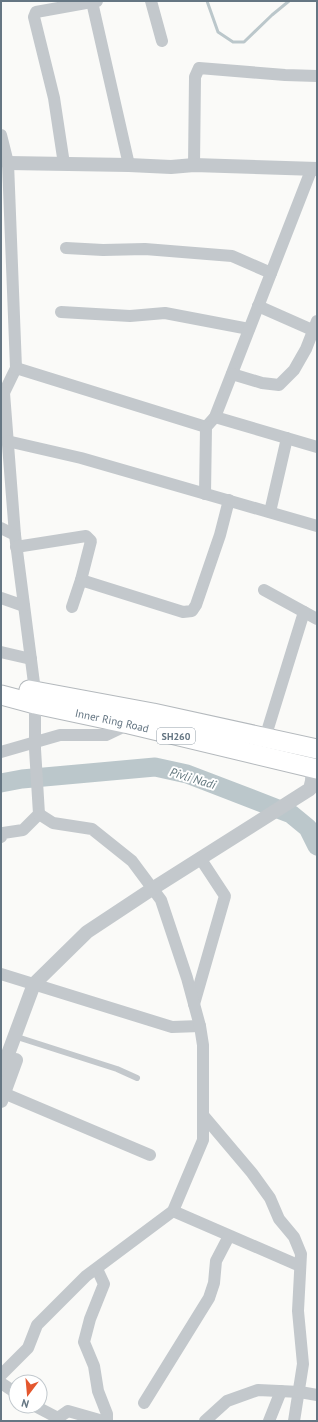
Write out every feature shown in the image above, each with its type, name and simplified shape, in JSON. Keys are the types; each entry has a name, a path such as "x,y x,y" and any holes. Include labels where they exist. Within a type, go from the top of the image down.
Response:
{"highway":[{"name":"Inner Ring Road","path":"1,682 35,698 129,724 315,768"},
{"name":"Inner Ring Road","path":"1,695 153,713 265,738 316,746"}],"street":[{"path":"64,164 54,98 34,18 36,12 95,1 129,165"},
{"path":"151,1 162,41"},
{"path":"194,165 195,77 200,68 317,76"},
{"path":"1,135 8,163 16,368 2,396 16,541 35,698 35,746 39,814 23,830 3,833 1,837"},
{"path":"8,163 129,165 171,168 193,173 314,172"},
{"path":"171,168 194,165 314,172"},
{"path":"206,494 206,427 215,417 271,273 314,172"},
{"path":"66,248 78,250 145,250 232,256 271,273"},
{"path":"232,374 262,383 279,385 294,370 316,328 258,306"},
{"path":"61,312 130,316 165,313 249,329"},
{"path":"16,368 206,427"},
{"path":"215,417 317,447"},
{"path":"270,512 287,438"},
{"path":"7,441 81,458 317,526"},
{"path":"81,580 183,612 192,611 196,605 220,535 229,500"},
{"path":"1,528 16,541 86,536 92,542 72,607"},
{"path":"264,590 317,619"},
{"path":"1,598 24,606"},
{"path":"265,738 304,612"},
{"path":"1,652 31,659"},
{"path":"1,752 35,746 60,735 106,735 129,724"},
{"path":"150,1154 2,1095 34,984 87,932 200,858 310,789 315,768 316,746"},
{"path":"1,1375 28,1348 37,1325 86,1276 173,1211 203,1140 203,1046 200,1026 187,978 161,900 132,861 92,829 53,823 39,814"},
{"path":"194,1005 225,896 200,858"},
{"path":"1,974 172,1027 200,1026"},
{"path":"1,1073 18,1038"},
{"path":"203,1115 252,1173 270,1198 278,1219 294,1237 301,1254 298,1311 303,1364 300,1392 294,1421"},
{"path":"173,1211 300,1266"},
{"path":"144,1403 209,1298 214,1283 216,1261 229,1236"},
{"path":"96,1269 104,1284 90,1319 84,1342 94,1366 98,1391 107,1421"},
{"path":"205,1421 228,1401 258,1390 300,1392 317,1395"},
{"path":"269,1421 281,1391"},
{"path":"48,1413 58,1418 68,1412 103,1421"}],"lane":[{"path":"18,1038 117,1069 137,1078"}],"waterway":[{"path":"207,1 218,32 233,42 244,42 289,1"},
{"name":"Pivli Nadi","path":"1,783 22,779 155,767 187,774 291,814 308,828 317,846"}]}
